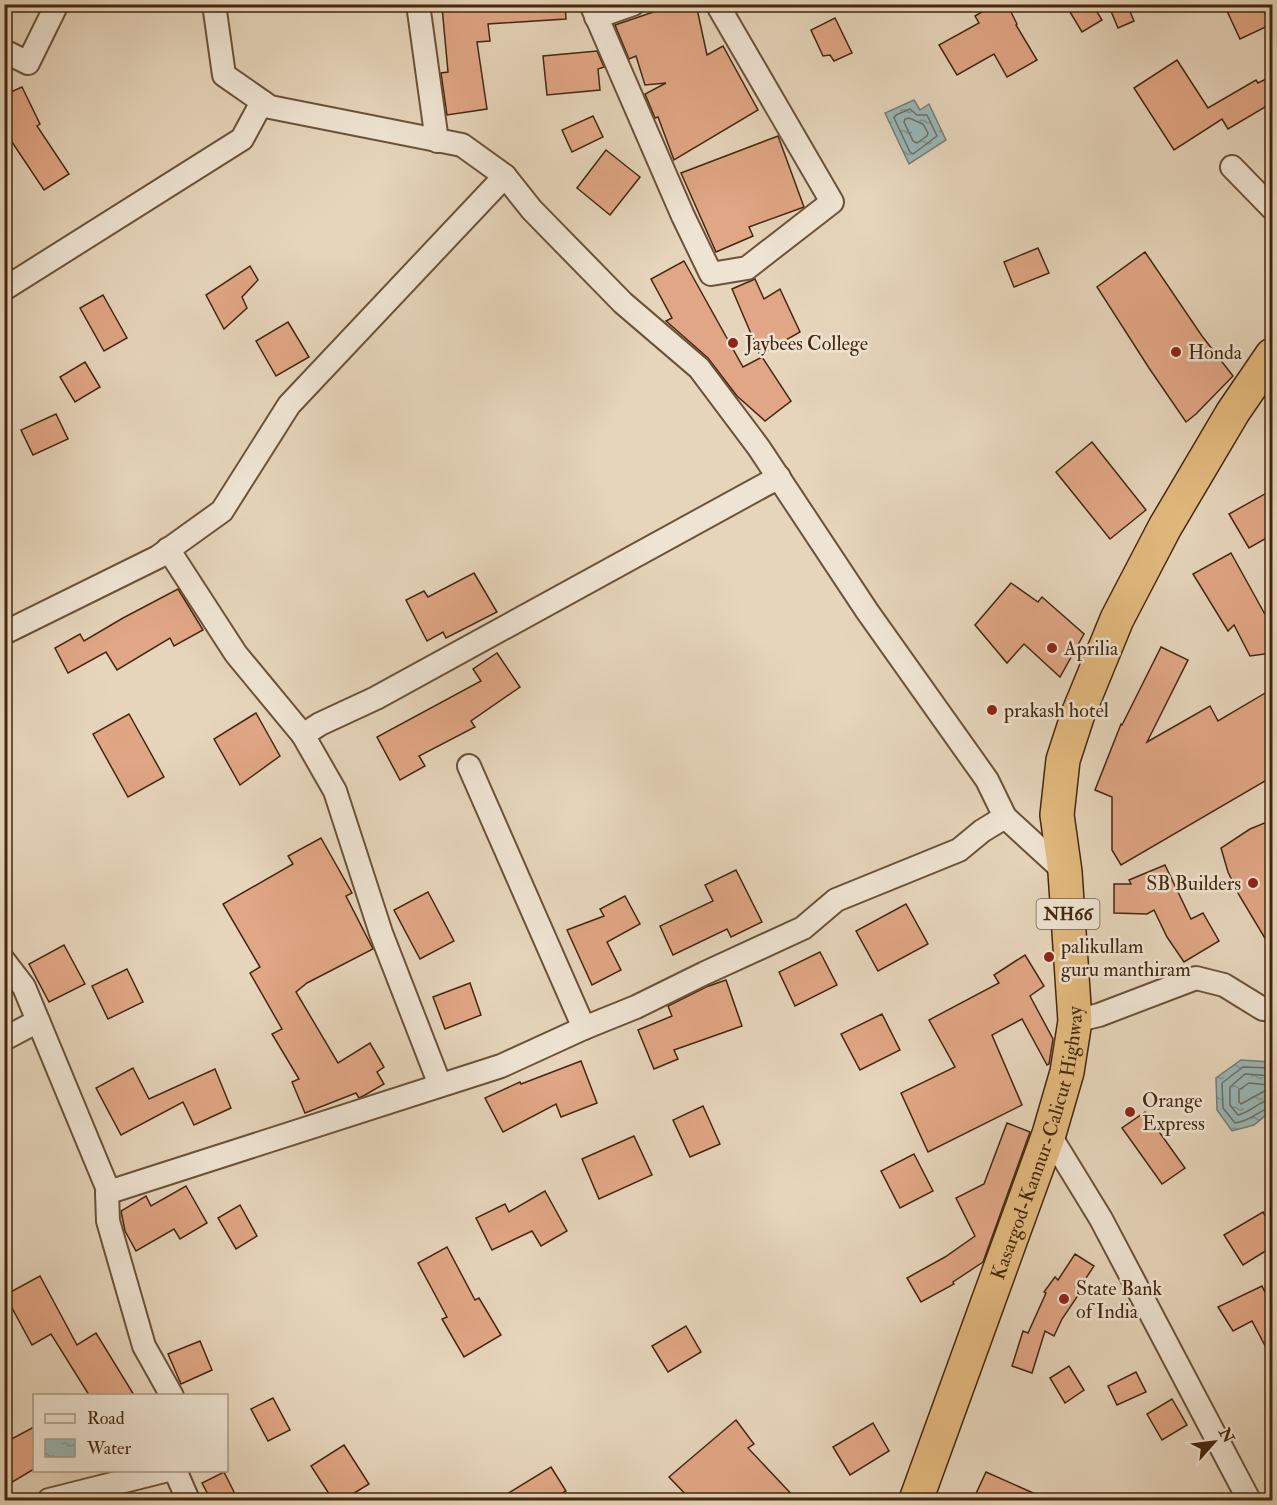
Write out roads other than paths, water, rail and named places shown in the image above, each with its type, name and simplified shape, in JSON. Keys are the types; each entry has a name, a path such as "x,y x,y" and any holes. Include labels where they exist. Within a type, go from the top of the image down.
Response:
{"highway":[{"name":"Kasargod-Kannur-Calicut Highway","path":"916,1500 1049,1134 1067,1072 1075,1021 1065,872 1058,815 1063,760 1078,714 1117,619 1165,527 1233,412 1272,355"}],"street":[{"path":"4,51 28,63 57,4"},
{"path":"214,4 224,75 270,107 462,146 505,177 532,210 623,303 699,368 759,448 867,611 987,780 1005,817 1065,872"},
{"path":"418,4 437,141"},
{"path":"633,4 594,11 683,216 711,273 747,268 832,202 717,4"},
{"path":"4,289 242,139 262,102"},
{"path":"1232,167 1272,208"},
{"path":"4,633 158,557 222,511 289,405 505,177"},
{"path":"303,735 320,724 376,698 779,477"},
{"path":"168,549 236,654 303,735 335,791 381,933 440,1085"},
{"path":"469,766 584,1028"},
{"path":"109,1192 501,1066 584,1028 636,1008 803,928 836,900 959,850 982,831 1005,817"},
{"path":"4,961 24,987 109,1192 107,1193 108,1221 144,1346 171,1394"},
{"path":"1075,1021 1099,1015 1196,978 1224,985 1263,1009 1272,1007"},
{"path":"4,1039 38,1021"},
{"path":"1049,1134 1101,1219 1249,1500"},
{"path":"49,1500 160,1472"},
{"path":"176,1472 188,1500"}],"water":[{"path":"914,100 920,110 929,104 946,140 909,164 885,113"},
{"path":"1241,1060 1271,1062 1272,1110 1254,1125 1232,1131 1217,1110 1216,1078"}],"place":[{"name":"Jaybees College","path":"733,343"},
{"name":"Honda","path":"1176,352"},
{"name":"Aprilia","path":"1052,648"},
{"name":"prakash hotel","path":"992,710"},
{"name":"SB Builders","path":"1253,883"},
{"name":"palikullam guru manthiram","path":"1049,957"},
{"name":"Orange Express","path":"1130,1112"},
{"name":"State Bank of India","path":"1064,1299"}]}
